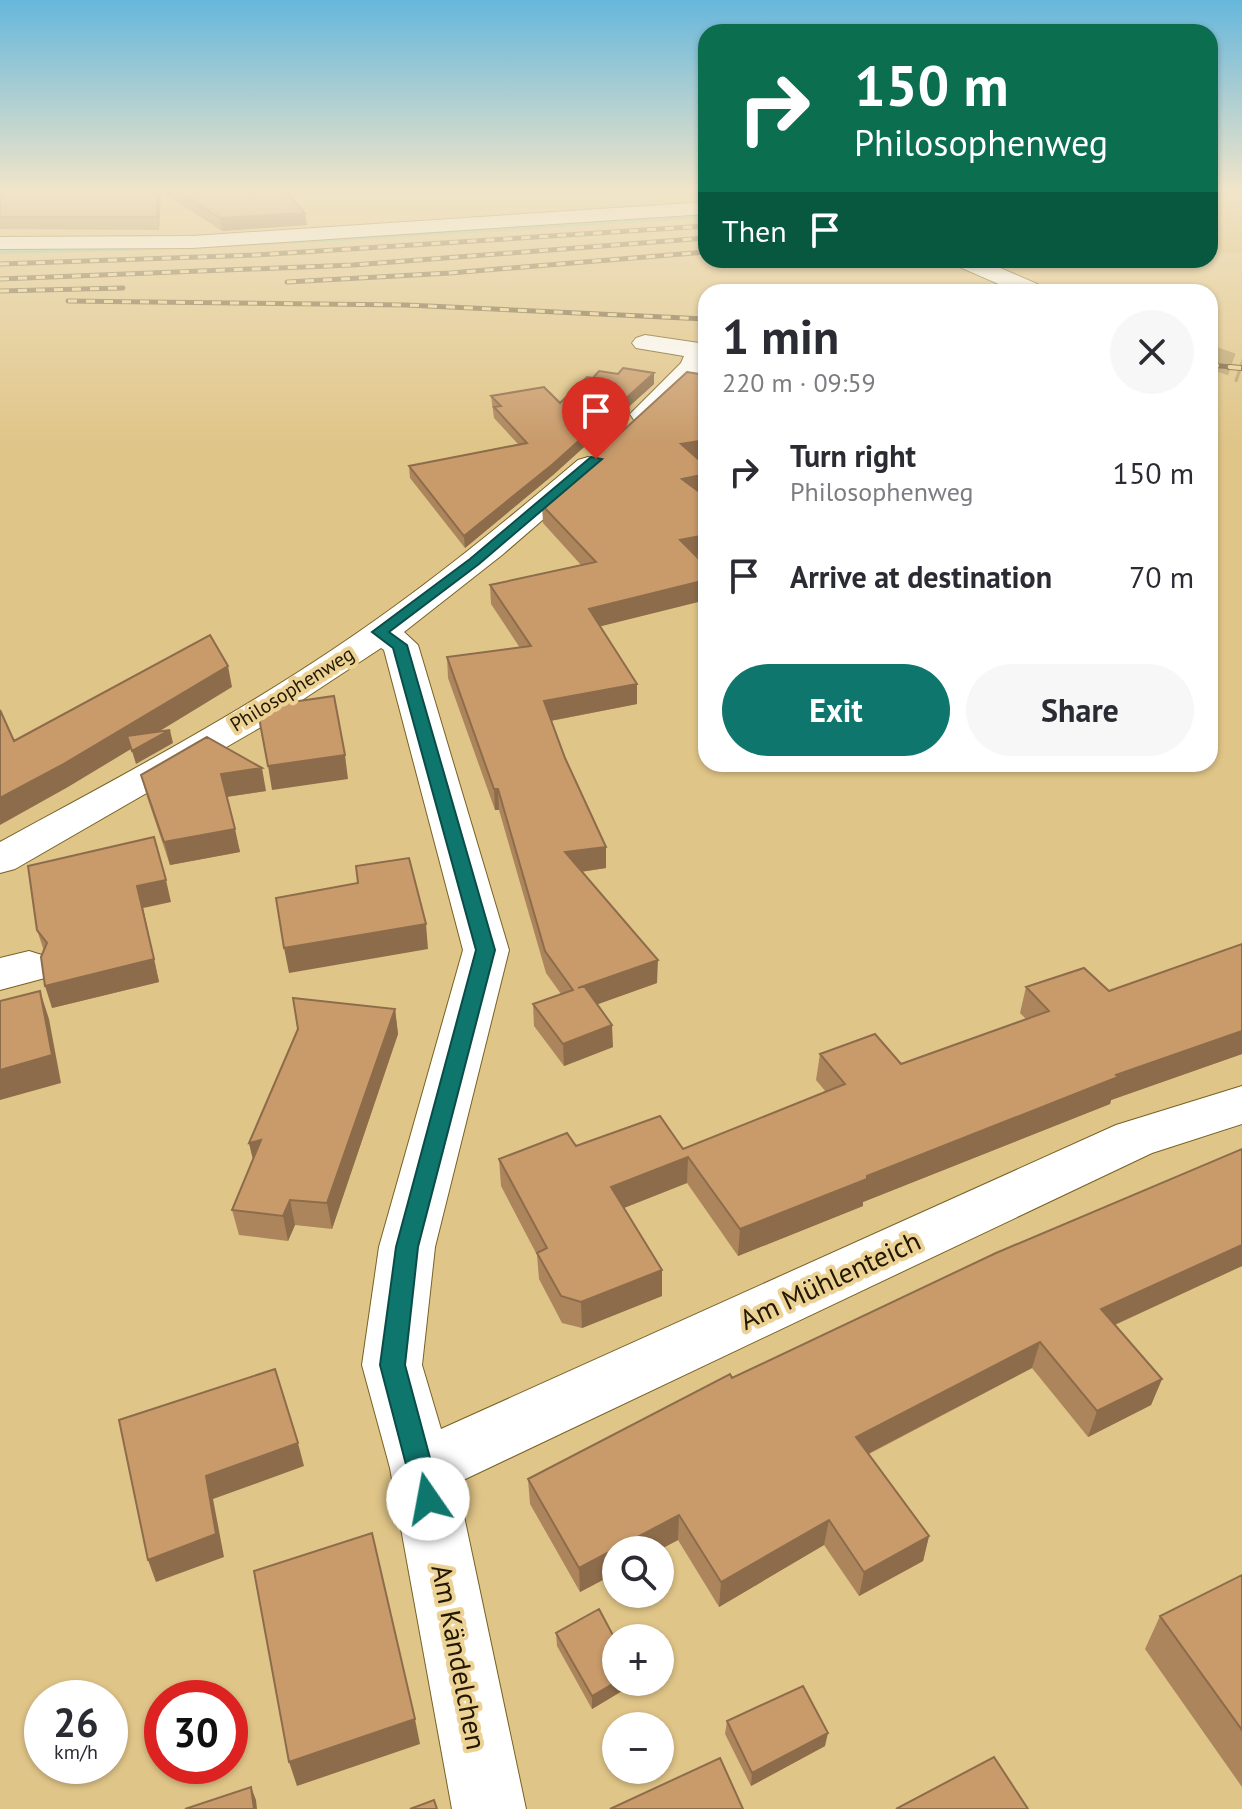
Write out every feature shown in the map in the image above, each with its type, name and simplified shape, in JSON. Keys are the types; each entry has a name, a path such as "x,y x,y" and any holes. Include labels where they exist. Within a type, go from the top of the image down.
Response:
{"street":[{"path":"996,274 1018,284"},
{"name":"Philosophenweg","path":"645,343 698,352"},
{"name":"Philosophenweg","path":"0,860 239,723 380,632 552,498 698,359"},
{"name":"Am Kändelchen","path":"380,632 400,645 486,950 407,1247 392,1365 422,1468 489,1809"},
{"name":"Am Mühlenteich","path":"422,1468 1134,1139 1242,1105"}],"building":[{"path":"623,368 654,373 553,464 464,536 409,466 527,443 494,407 501,406 491,396 544,387 560,403 587,377 593,378 599,371 618,374"},
{"path":"687,372 698,374 698,441 681,444 698,459 698,476 682,479 698,491 698,537 680,540 698,558 698,582 589,609 637,684 544,701 565,758 606,847 565,852 658,960 578,988 584,986 612,1025 563,1044 533,1004 573,990 545,951 498,789 494,789 447,657 531,646 490,585 596,562 542,505"},
{"path":"210,635 228,666 62,765 0,798 0,710 14,741"},
{"path":"334,696 345,755 268,766 257,707"},
{"path":"170,730 132,751 127,736"},
{"path":"207,737 262,768 221,774 235,829 164,842 141,775"},
{"path":"154,837 166,880 137,886 154,959 45,986 41,957 47,943 37,930 28,866"},
{"path":"409,858 426,924 284,948 276,898 358,883 356,866"},
{"path":"1242,944 1242,1031 1116,1075 1118,1077 740,1229 688,1157 611,1187 662,1270 581,1302 561,1296 537,1253 547,1248 499,1159 567,1133 576,1146 660,1116 683,1149 845,1084 820,1054 875,1034 901,1064 1049,1011 1026,987 1084,968 1109,991"},
{"path":"40,991 52,1055 0,1070 0,1001"},
{"path":"293,998 395,1009 327,1203 290,1200 283,1216 232,1210 261,1140 249,1143 298,1029"},
{"path":"1242,1149 1242,1245 1101,1309 1162,1379 1097,1411 1040,1342 856,1437 929,1536 864,1572 829,1520 721,1582 679,1515 639,1536 602,1536 602,1556 579,1568 528,1479 730,1374 732,1378 996,1253"},
{"path":"275,1369 298,1443 206,1476 216,1534 148,1560 119,1420"},
{"path":"372,1533 415,1719 289,1762 254,1571"},
{"path":"1242,1575 1242,1730 1160,1616"},
{"path":"599,1609 607,1624 602,1624 602,1690 592,1696 556,1633"},
{"path":"803,1686 828,1733 752,1773 727,1721"},
{"path":"994,1757 1028,1809 896,1809"},
{"path":"720,1758 743,1809 610,1809 664,1784 674,1784 674,1779"},
{"path":"251,1787 254,1809 185,1809"},
{"path":"434,1800 437,1809 410,1809"}],"tunnel":[{"path":"1218,360 1242,368 1239,367"}],"railway":[{"path":"0,279 115,274"},
{"path":"287,282 424,274"},
{"path":"0,291 123,288"},
{"path":"68,301 406,305 698,319"},
{"path":"1218,366 1242,368 1229,367"}],"route":[{"path":"428,1499 392,1365 407,1247 486,950 400,645 380,632 474,561 596,459"}]}
